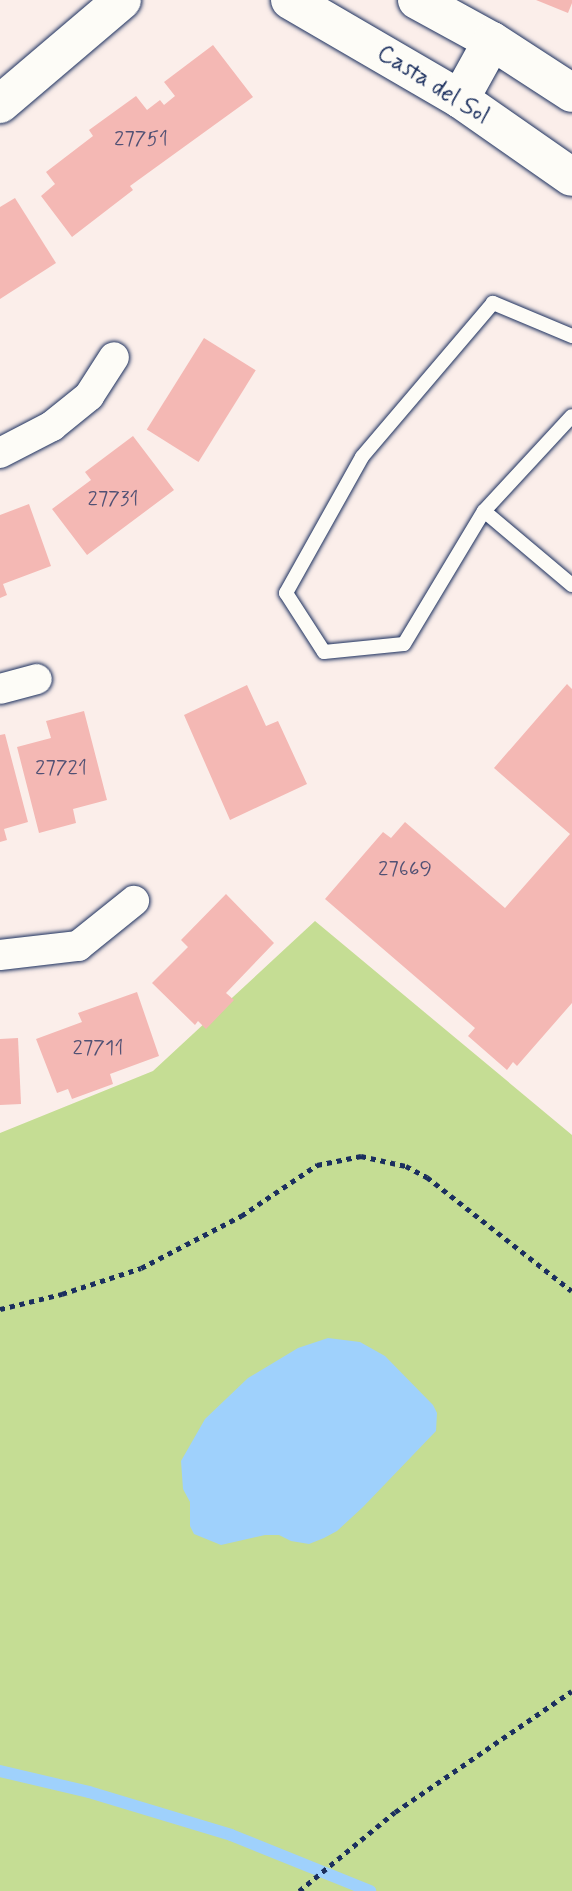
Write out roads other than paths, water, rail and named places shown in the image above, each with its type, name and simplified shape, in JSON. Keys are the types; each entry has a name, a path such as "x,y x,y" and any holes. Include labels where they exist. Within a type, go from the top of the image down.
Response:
{"street":[{"path":"0,104 122,0"},
{"name":"Casta del Sol","path":"290,0 460,99 572,177"},
{"path":"416,0 492,41 572,93"},
{"path":"460,99 492,41"},
{"path":"0,453 52,426 89,396 114,356"},
{"path":"0,689 37,679"},
{"path":"0,955 78,946 134,901"}],"lane":[{"path":"572,336 493,303 362,457 286,593 324,652 404,644 484,511 572,416"},
{"path":"484,511 572,585"}],"water":[{"path":"328,1338 360,1342 385,1356 433,1405 437,1413 436,1431 363,1507 337,1531 324,1538 309,1544 291,1541 279,1535 265,1535 221,1545 194,1534 190,1526 190,1502 183,1489 181,1461 205,1419 248,1378 298,1348"}],"waterway":[{"path":"0,1771 89,1792 231,1835 370,1891"}]}
